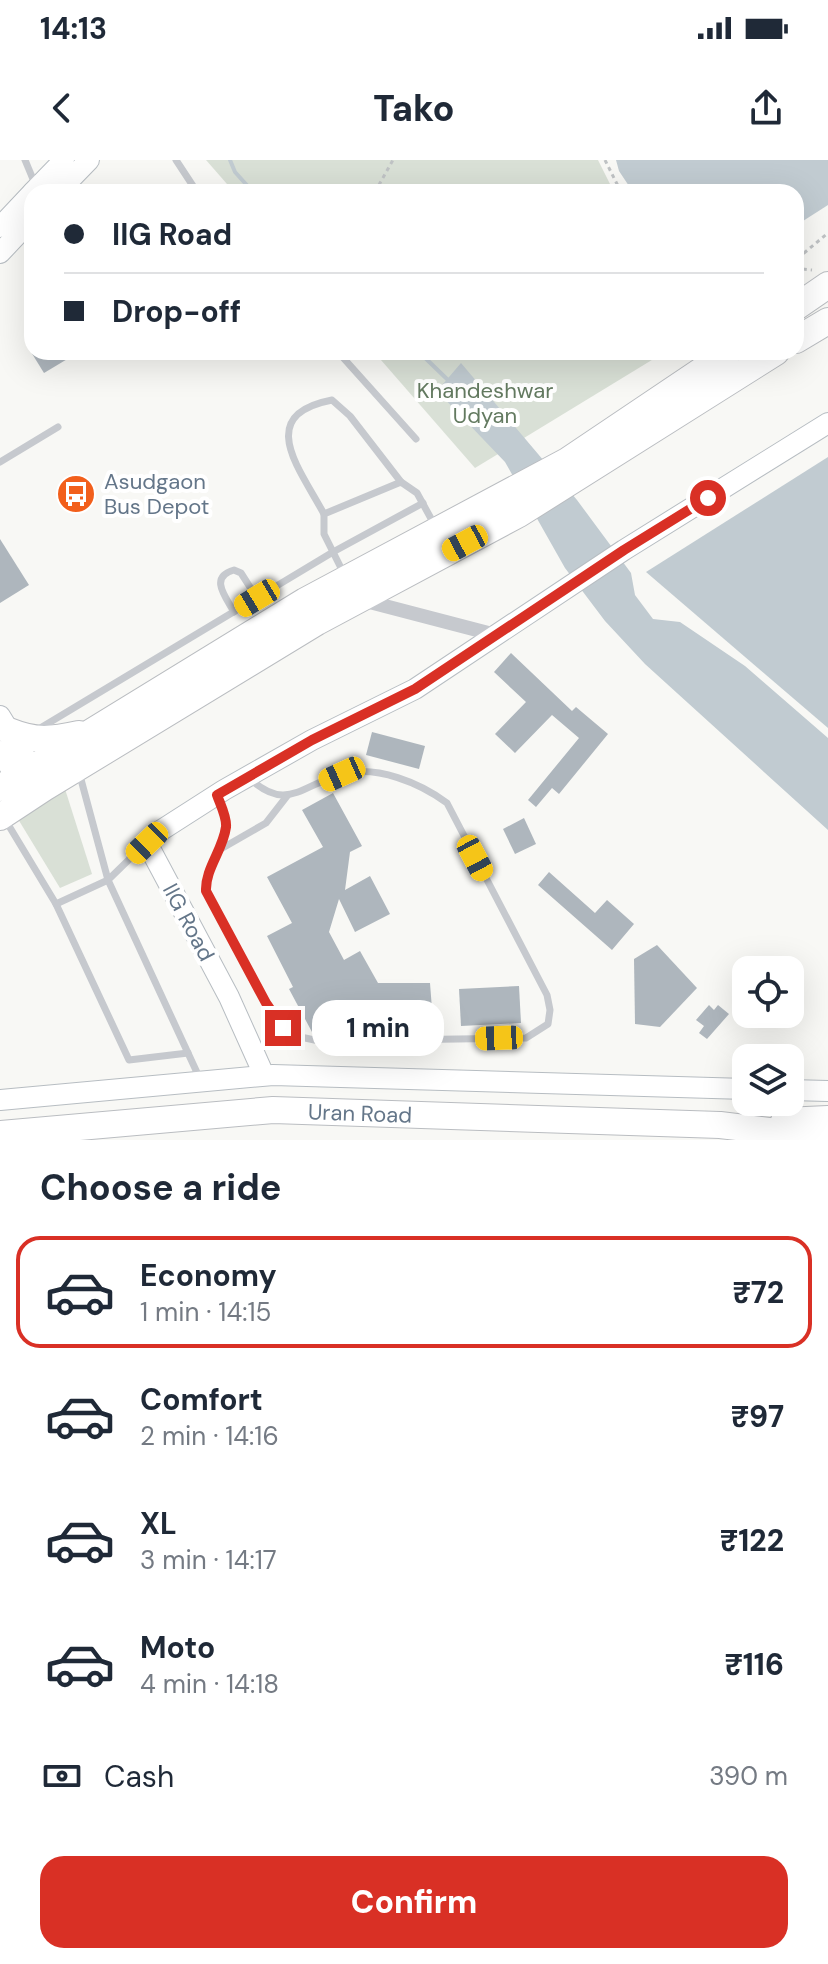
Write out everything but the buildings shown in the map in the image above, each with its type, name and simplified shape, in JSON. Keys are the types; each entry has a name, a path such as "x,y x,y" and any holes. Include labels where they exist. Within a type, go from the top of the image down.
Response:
{"highway":[{"path":"804,298 821,278"},
{"path":"804,335 828,321"},
{"path":"572,469 718,360"},
{"path":"1,816 24,784 92,731 305,601 353,590 513,504 762,360"},
{"path":"24,784 78,768 317,622 353,590 438,531 513,504"},
{"path":"8,734 31,740 55,739 92,731"},
{"name":"Uran Road","path":"0,1134 273,1110 720,1125 828,1138"},
{"name":"Uran Road","path":"720,1125 828,1119"}],"street":[{"path":"66,184 89,160"},
{"path":"41,184 62,161"},
{"path":"1,225 24,201"},
{"path":"1,225 24,221"},
{"path":"0,253 24,228"},
{"path":"147,843 160,831 247,777 312,740 415,689 624,550 828,423"},
{"path":"353,590 496,635"},
{"path":"8,734 24,784"},
{"name":"IIG Road","path":"147,843 229,997 264,1075"},
{"path":"0,1100 264,1075 732,1089"},
{"path":"804,1090 828,1091"}],"lane":[{"path":"25,160 32,184"},
{"path":"176,160 192,184"},
{"path":"345,360 416,439"},
{"path":"353,590 324,534 324,514 287,441 287,427 299,411 315,403 332,400 401,482 417,493 438,531"},
{"path":"0,462 58,427"},
{"path":"324,514 401,482"},
{"path":"8,734 234,612 333,552 423,503"},
{"path":"234,612 220,586 223,574 234,570 241,573 257,598"},
{"path":"78,768 108,880 201,1081"},
{"path":"217,795 226,824 207,878 206,891 266,1003 283,1028 296,1036 319,1041 526,1038 548,1024 550,1010 547,995 447,803 429,790 389,776 363,772 342,774 287,796 261,790 247,777"},
{"path":"219,850 266,823 287,796"},
{"path":"1,816 56,904 129,1060 188,1053"},
{"path":"56,904 108,880 147,843"}],"path":[{"path":"380,184 393,160"},
{"path":"605,160 617,184"},
{"path":"804,253 828,233"}],"green space":[{"path":"206,160 598,160 610,184 227,184"},
{"name":"Khandeshwar Udyan","path":"381,360 652,360 475,468"},
{"path":"65,789 92,874 60,888 18,819"}],"shaded area":[{"path":"616,160 828,160 828,205 804,220 804,184 628,184"},
{"path":"461,363 577,500 631,573 635,595 653,619 680,622 745,666 828,738 828,830 645,664 605,621 565,568 505,462 437,391"},
{"path":"828,457 828,728 646,572"}],"waterway":[{"path":"230,160 235,172 246,184"},
{"path":"427,360 449,381"}],"place":[{"name":"Asudgaon Bus Depot","path":"76,494"}],"route":[{"path":"283,1028 266,1003 206,891 207,878 226,824 217,795 312,740 415,689 708,498"}]}
